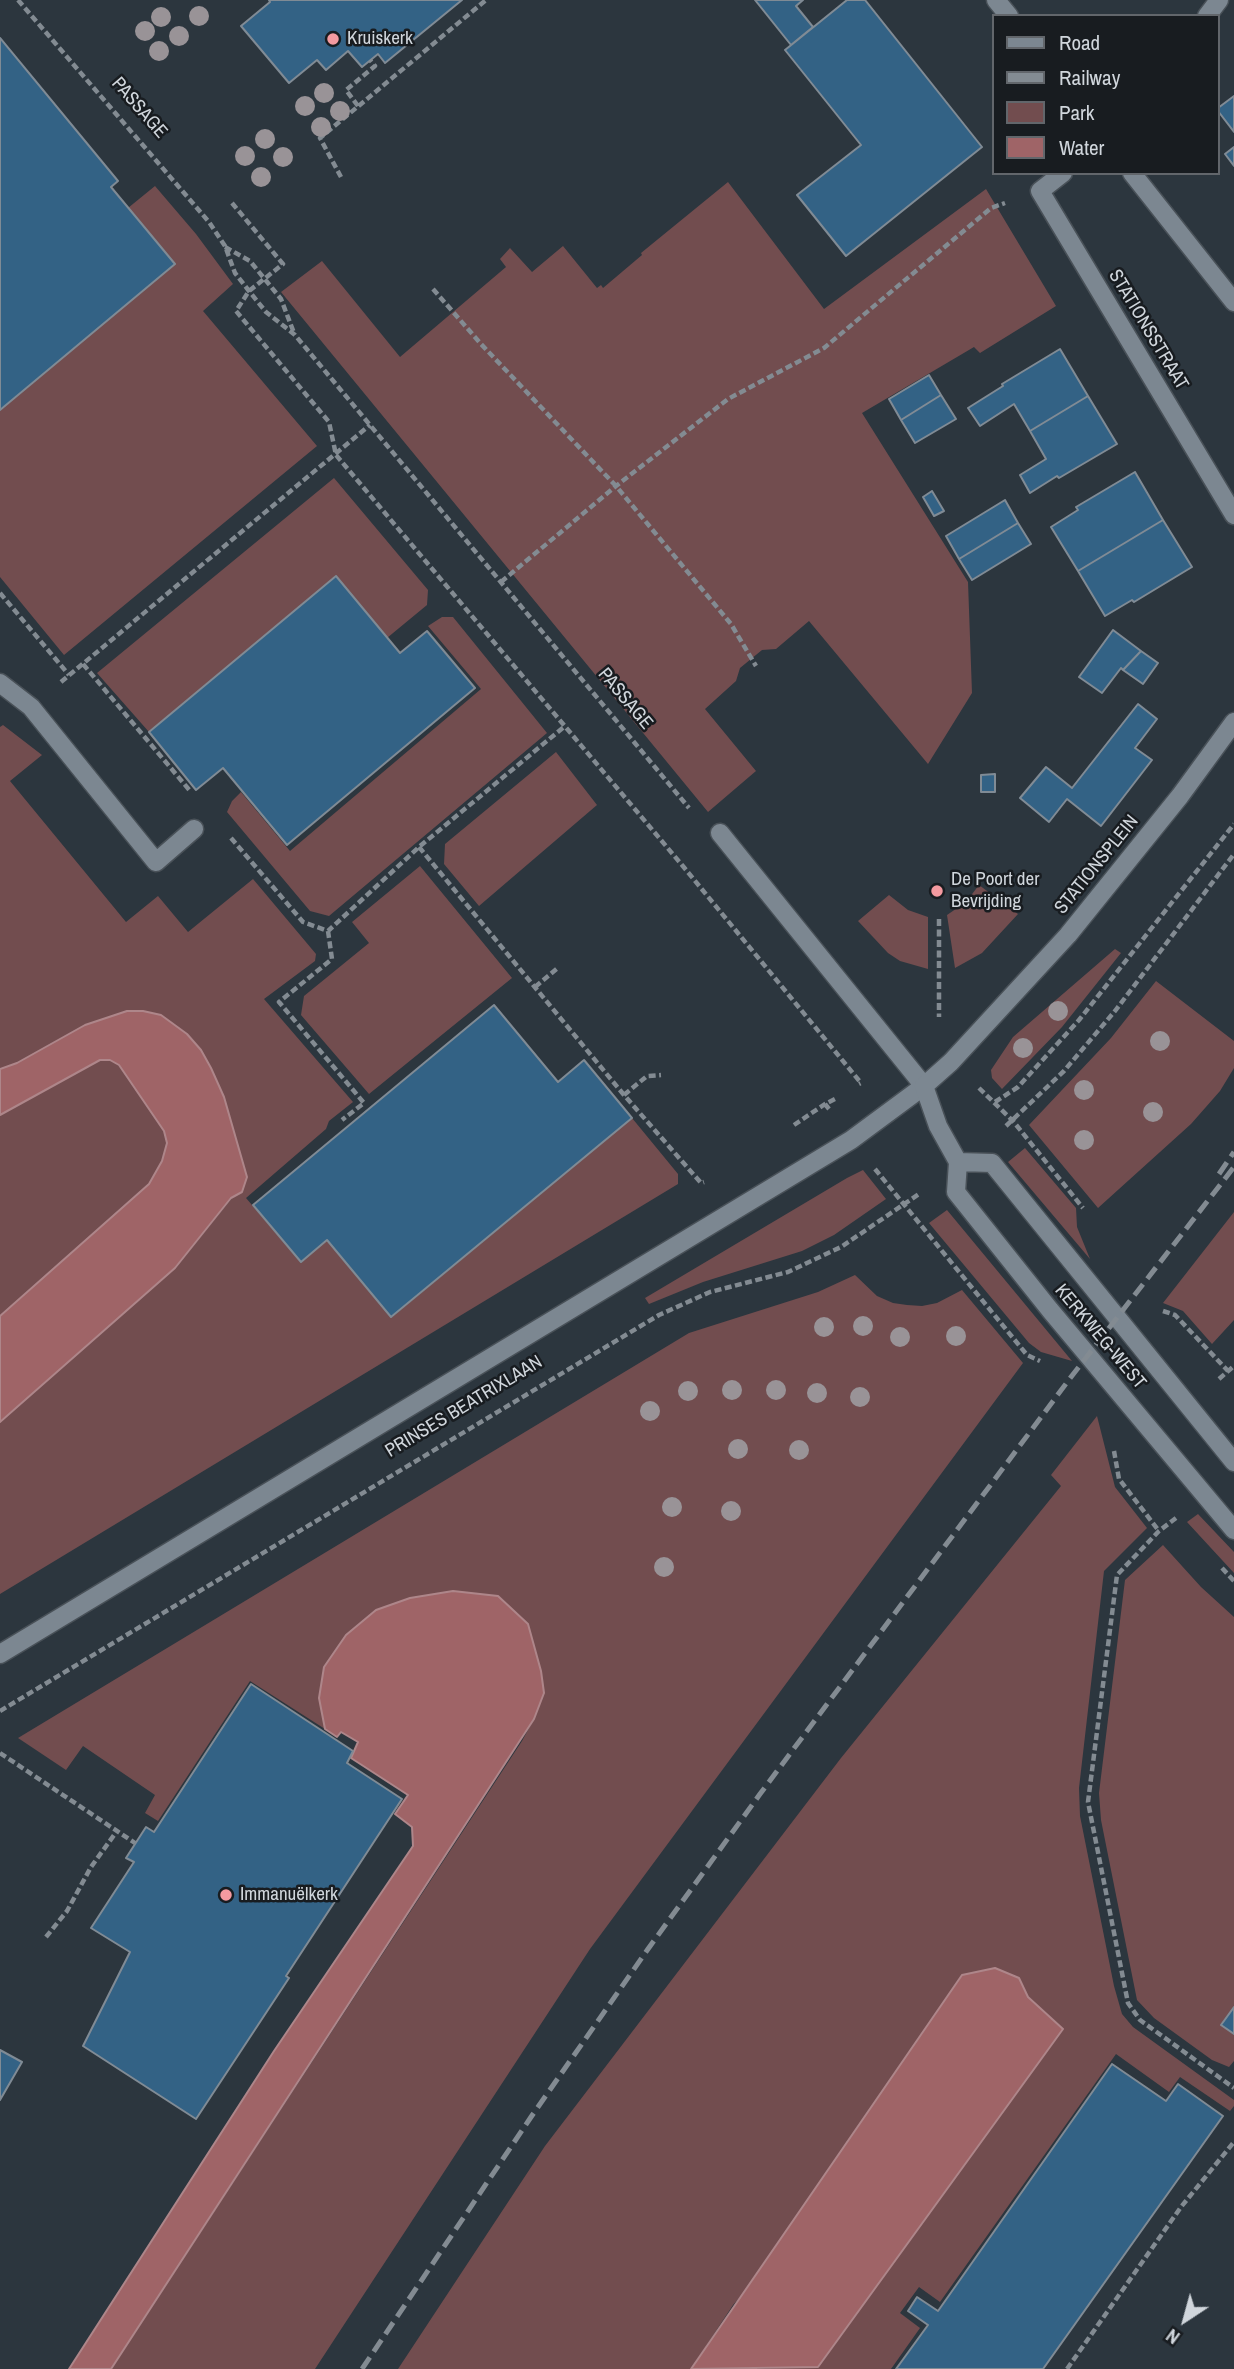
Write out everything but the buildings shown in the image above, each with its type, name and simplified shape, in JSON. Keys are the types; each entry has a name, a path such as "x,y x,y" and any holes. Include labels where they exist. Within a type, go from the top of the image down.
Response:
{"street":[{"path":"996,0 1007,14"},
{"path":"1040,191 1060,175"},
{"path":"1134,175 1234,302"},
{"name":"STATIONSSTRAAT","path":"1040,191 1234,515"},
{"path":"0,683 31,707 156,862 194,829"},
{"name":"STATIONSPLEIN","path":"924,1087 951,1062 1068,935 1180,796 1234,722"},
{"path":"720,832 924,1087"},
{"name":"PRINSES BEATRIXLAAN","path":"0,1654 851,1140 924,1087"},
{"name":"KERKWEG-WEST","path":"924,1087 938,1126 958,1162 956,1192 1234,1530"},
{"name":"KERKWEG-WEST","path":"958,1162 992,1163 1234,1462"}],"path":[{"name":"PASSAGE","path":"18,0 209,222 225,246 235,273 266,312 295,335 697,818 720,832"},
{"path":"341,177 320,138 486,0"},
{"path":"358,106 346,90 375,66 370,60"},
{"path":"501,582 616,486 728,399 824,348 991,208 1040,191"},
{"path":"232,204 283,264 249,291 236,311 328,422 336,454 682,865 861,1083 849,1090"},
{"name":"PASSAGE","path":"225,246 250,261 281,299 295,335"},
{"path":"433,289 481,344 616,486 731,624 756,666"},
{"path":"31,707 370,425"},
{"path":"0,593 69,676"},
{"path":"83,664 198,801"},
{"path":"328,931 419,847 565,726"},
{"path":"995,1102 1018,1087 1079,1020 1234,824"},
{"path":"228,835 303,922 328,931"},
{"path":"419,847 701,1184"},
{"name":"PRINSES BEATRIXLAAN","path":"0,1711 659,1315 710,1292 788,1272 841,1247 905,1205 1013,1121 1063,1071 1115,1011 1234,854"},
{"path":"939,919 939,1051 1013,1121 1086,1211"},
{"path":"328,931 332,959 279,1002 363,1103 342,1120"},
{"path":"535,987 559,967"},
{"path":"624,1095 647,1076 661,1074"},
{"path":"837,1097 825,1104 851,1140 1027,1355 1049,1366"},
{"path":"1157,1309 1175,1315 1228,1371"},
{"path":"1112,1439 1119,1479 1159,1531"},
{"path":"1204,1496 1159,1531 1116,1575 1088,1802 1128,2003 1140,2020 1234,2088"},
{"path":"0,1753 135,1843"},
{"path":"46,1937 67,1911 90,1867 117,1831"},
{"path":"1067,2369 1181,2207 1234,2143"}],"green space":[{"path":"728,182 824,309 986,189 1056,306 980,353 974,347 862,413 968,582 972,693 928,764 809,621 776,649 762,650 740,668 736,681 705,709 756,771 708,812 281,292 322,261 400,357 506,267 500,259 510,248 532,272 563,246 597,288 601,285 603,288 642,255 641,253"},
{"path":"155,186 196,234 233,284 203,311 317,446 64,655 0,577 0,410 174,264 128,208"},
{"path":"334,478 428,590 427,605 387,638 336,576 149,732 97,673"},
{"path":"442,617 453,617 547,733 329,916 310,911 227,812 232,801 241,792 290,851 481,689 428,626"},
{"path":"3,725 42,755 10,781 126,922 158,896 188,932 253,879 316,954 315,961 264,999 353,1102 246,1198 301,1262 327,1240 392,1317 632,1118 678,1174 678,1184 0,1594 0,1422 175,1268 232,1198 241,1192 247,1177 224,1097 211,1068 187,1034 127,1011 85,1025 17,1063 0,1069 0,727"},
{"path":"556,752 597,805 479,906 444,864 445,844"},
{"path":"420,866 512,978 369,1094 301,1015 304,996 369,943 352,922"},
{"path":"979,885 1018,914 982,953 955,968 947,915 966,902"},
{"path":"889,895 908,910 928,917 928,969 900,961 888,953 858,921"},
{"path":"1115,949 1121,953 1062,1027 1002,1089 992,1078 991,1070 1013,1037"},
{"path":"1156,981 1234,1041 1234,1068 1220,1091 1191,1124 1098,1208 1029,1125 1111,1038"},
{"path":"100,1060 110,1060 119,1065 164,1131 167,1143 162,1161 149,1184 0,1316 0,1115"},
{"path":"1025,1148 1076,1208 1077,1227 1090,1259 1008,1162"},
{"path":"863,1170 886,1199 834,1235 802,1251 703,1282 649,1304 645,1298 847,1178"},
{"path":"947,1210 1072,1361 1041,1352 1029,1343 929,1223"},
{"path":"1234,1212 1234,1320 1212,1344 1183,1311 1163,1303"},
{"path":"855,1275 877,1296 893,1303 907,1305 937,1303 962,1290 1023,1363 590,1949 315,2369 111,2369 522,1741 544,1693 541,1671 528,1624 498,1596 453,1591 319,1698 325,1729 250,1681 158,1821 145,1813 155,1795 83,1746 66,1770 18,1738 689,1333 818,1292"},
{"path":"1097,1416 1115,1487 1147,1528 1104,1571 1079,1788 1080,1816 1122,2014 1133,2027 1234,2100 1234,2106 1230,2111 1180,2077 1169,2092 1116,2054 940,2302 919,2287 900,2313 920,2328 891,2369 755,2369 818,2366 1063,2029 1028,1997 1019,1978 733,2305 691,2369 398,2369 545,2146 841,1758 1061,1486 1051,1475"},
{"path":"1198,1514 1234,1552 1234,1573 1187,1522"},
{"path":"1163,1545 1201,1587 1234,1617 1234,2007 1221,2025 1234,2034 1234,2061 1229,2067 1212,2060 1154,2018 1137,2000 1101,1820 1099,1793 1125,1580"}],"water":[{"path":"127,1011 161,1015 187,1034 201,1050 224,1097 247,1177 242,1192 231,1198 175,1268 0,1422 0,1316 149,1184 162,1161 167,1143 164,1131 119,1065 110,1060 100,1060 0,1115 0,1069 17,1063 85,1025"},
{"path":"453,1591 498,1596 528,1624 544,1693 534,1719 111,2369 69,2369 274,2051 413,1846 412,1827 395,1814 408,1795 351,1758 358,1742 341,1732 337,1737 325,1729 319,1698 324,1667 346,1635 376,1610 410,1598"},
{"path":"995,1968 1019,1978 1028,1997 1063,2029 818,2367 691,2369 962,1975"}],"railway":[{"path":"1219,1174 1234,1152"},
{"path":"362,2369 531,2117 760,1794 1071,1377 1234,1167"}],"place":[{"name":"Kruiskerk","path":"333,39"},
{"name":"De Poort der Bevrijding","path":"937,891"},
{"name":"Immanuëlkerk","path":"226,1895"}]}
